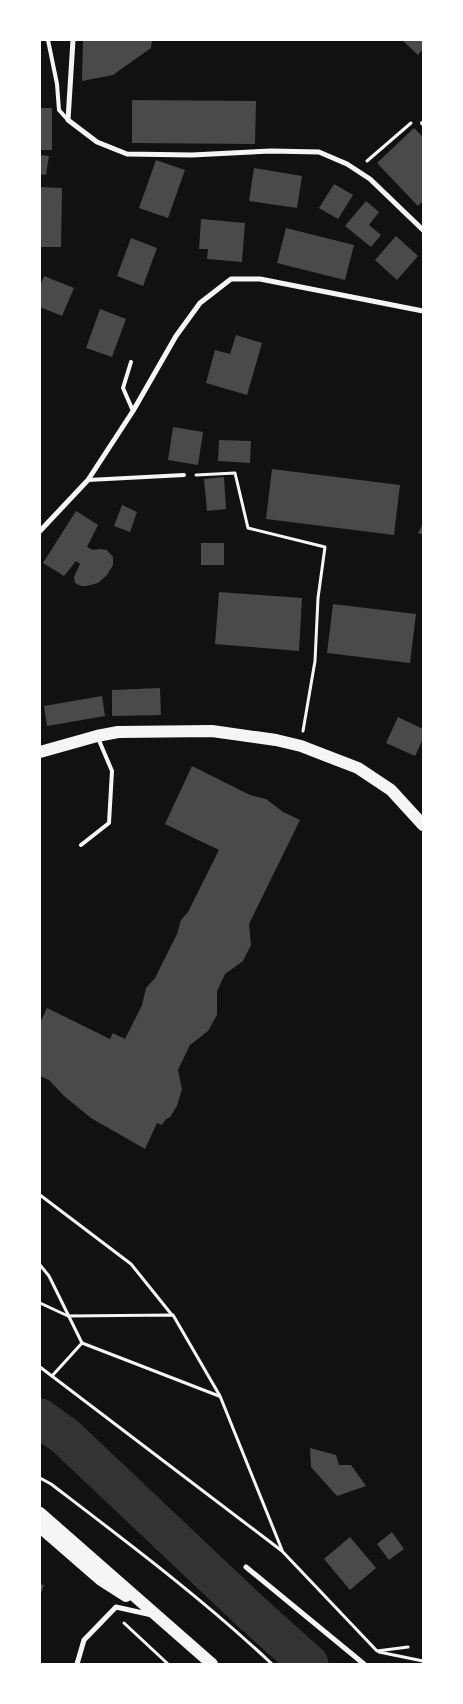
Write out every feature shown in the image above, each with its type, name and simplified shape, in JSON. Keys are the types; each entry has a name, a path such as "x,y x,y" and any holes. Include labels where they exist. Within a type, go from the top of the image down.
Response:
{"main road":[{"path":"40,752 118,732 212,731 276,740 301,746 358,768 391,790 423,825"},
{"path":"40,1513 212,1664"},
{"path":"40,1527 102,1580 160,1617"}],"street":[{"path":"73,40 68,120 97,142 127,154 192,155 271,151 319,152 347,164 370,179 423,230"},
{"path":"40,531 88,480 133,411 176,336 200,303 231,279 260,278 423,311"},
{"path":"246,1567 364,1664"},
{"path":"77,1664 84,1640 116,1607 160,1617"}],"lane":[{"path":"48,40 60,110 68,120"},
{"path":"131,362 124,388 133,411"},
{"path":"88,480 184,475"},
{"path":"81,846 109,824 112,771 97,736"}],"path":[{"path":"356,170 417,118"},
{"path":"184,475 236,473 248,528 325,547 318,598 315,661 301,746"},
{"path":"40,1195 131,1264 173,1316 220,1396 282,1551"},
{"path":"40,1265 49,1276 82,1343 220,1396"},
{"path":"40,1303 68,1316 173,1316"},
{"path":"52,1376 82,1343"},
{"path":"40,1367 282,1551 377,1651 423,1661"},
{"path":"40,1478 51,1484 140,1552 236,1630 272,1664"},
{"path":"377,1651 408,1647"}],"building":[{"path":"83,40 152,40 151,48 113,75 82,81"},
{"path":"402,40 423,40 423,49 418,55"},
{"path":"132,100 256,101 255,144 132,143"},
{"path":"40,108 52,108 52,150 40,150"},
{"path":"414,128 423,137 423,201 418,206 377,163"},
{"path":"40,155 49,156 46,175 40,174"},
{"path":"156,160 185,170 168,218 139,208"},
{"path":"254,168 302,176 297,208 249,201"},
{"path":"334,184 353,195 338,219 319,208"},
{"path":"40,187 62,188 61,247 40,247"},
{"path":"366,201 379,212 369,225 381,235 371,247 345,226"},
{"path":"201,219 245,223 242,262 207,259 208,249 199,249"},
{"path":"286,228 354,245 345,280 277,263"},
{"path":"396,236 418,256 397,280 375,260"},
{"path":"131,238 157,248 143,286 117,276"},
{"path":"44,276 74,288 62,316 40,307 40,286"},
{"path":"100,309 126,319 112,357 86,348"},
{"path":"236,335 262,343 247,395 206,383 215,350 230,354"},
{"path":"173,427 203,432 198,465 168,460"},
{"path":"219,440 251,441 250,463 218,461"},
{"path":"272,469 400,485 394,535 266,519"},
{"path":"224,477 226,509 207,511 204,479"},
{"path":"122,505 137,512 130,532 114,526"},
{"path":"76,511 98,525 87,547 93,550 107,550 113,557 113,565 107,575 98,583 87,586 75,583 74,577 80,564 76,561 64,576 43,563"},
{"path":"423,524 423,535 418,533"},
{"path":"201,543 224,543 224,565 201,565"},
{"path":"219,592 302,598 299,651 215,644"},
{"path":"333,604 416,614 410,663 327,653"},
{"path":"160,688 161,715 112,716 112,690"},
{"path":"102,696 105,716 47,726 44,706"},
{"path":"398,717 423,729 423,739 415,756 386,743"},
{"path":"192,766 250,795 266,799 283,812 300,820 249,924 251,945 243,961 225,974 217,991 217,1015 208,1031 190,1045 178,1070 182,1089 177,1106 162,1125 157,1123 145,1149 91,1118 64,1096 49,1080 40,1076 40,1023 47,1008 110,1039 113,1033 125,1039 142,1005 146,988 155,978 177,934 181,920 188,912 219,850 165,824"},
{"path":"310,1448 336,1455 339,1465 351,1465 366,1486 337,1496 311,1467"},
{"path":"392,1532 404,1549 389,1560 377,1544"},
{"path":"350,1537 376,1568 350,1590 324,1559"},
{"path":"40,1584 44,1585 40,1596"}],"waterway":[{"path":"40,1418 66,1437 250,1611 309,1664"}]}
